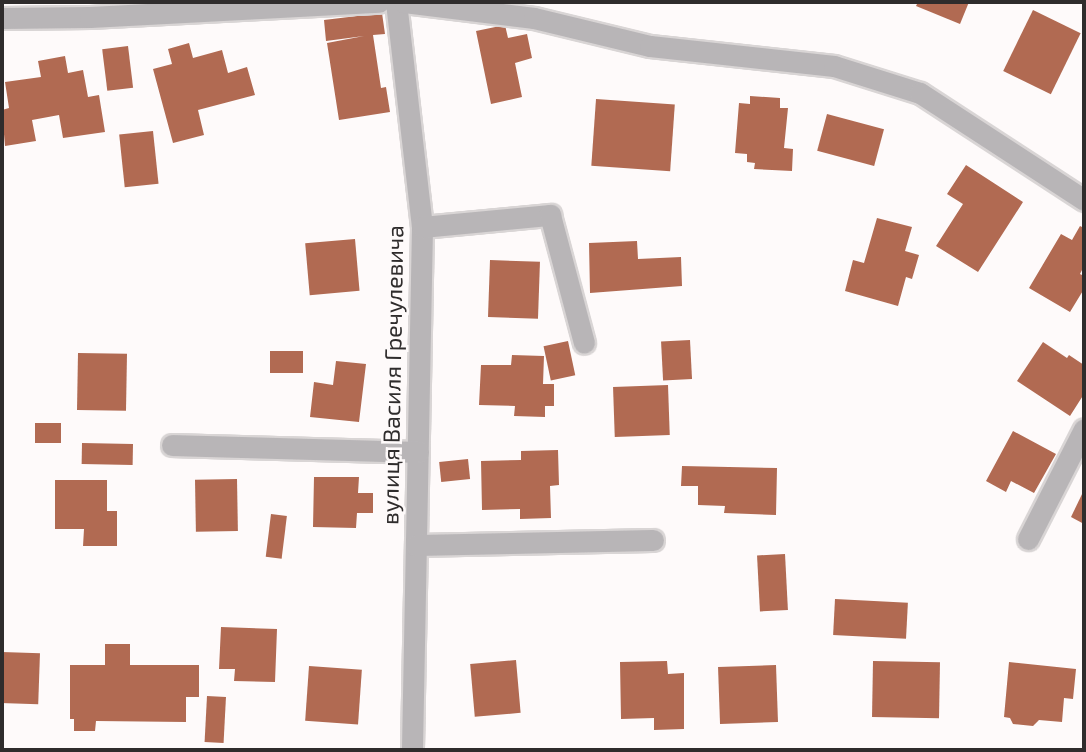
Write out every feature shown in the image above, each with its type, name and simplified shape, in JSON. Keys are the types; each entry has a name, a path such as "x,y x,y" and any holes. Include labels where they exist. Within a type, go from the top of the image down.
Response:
{"street":[{"path":"2,18 90,17 379,2"},
{"name":"вулиця Василя Гречулевича","path":"396,2 422,227 412,750"},
{"path":"404,2 534,18 650,46 834,66 920,93 1084,200"},
{"path":"422,227 550,215 584,343"},
{"path":"1028,539 1084,429"},
{"path":"172,445 418,452"},
{"path":"416,545 653,540"}],"building":[{"path":"918,2 969,2 960,24 916,6"},
{"path":"1033,10 1081,33 1051,94 1003,71"},
{"path":"382,13 385,34 373,35 381,88 386,87 390,112 339,120 327,43 364,36 326,41 324,20"},
{"path":"505,25 508,38 527,34 532,58 515,63 522,97 491,104 476,31"},
{"path":"189,43 193,58 222,50 228,73 247,67 255,95 198,110 204,135 173,143 153,69 172,64 168,49"},
{"path":"128,46 133,88 107,91 102,49"},
{"path":"65,56 68,73 83,70 88,97 99,95 105,132 63,138 59,115 32,120 36,141 5,146 2,110 9,108 5,82 41,77 38,61"},
{"path":"750,96 780,98 780,108 788,108 784,148 793,149 792,171 754,169 755,163 747,162 747,154 735,153 739,103 750,104"},
{"path":"596,99 675,105 670,171 591,166"},
{"path":"827,114 884,129 874,166 817,151"},
{"path":"153,131 159,184 125,187 119,135"},
{"path":"966,165 1023,202 978,272 936,246 963,204 947,194"},
{"path":"877,218 912,227 905,251 919,255 912,279 906,277 898,306 845,291 853,260 864,263"},
{"path":"1080,226 1084,228 1084,266 1080,274 1084,276 1084,289 1070,312 1029,288 1061,234 1072,240"},
{"path":"355,239 360,291 310,295 305,243"},
{"path":"637,241 638,259 681,257 682,286 590,293 589,243"},
{"path":"490,260 540,262 538,319 488,317"},
{"path":"690,340 692,379 663,380 661,342"},
{"path":"568,341 575,375 551,380 544,346"},
{"path":"1043,342 1067,358 1069,355 1084,365 1084,394 1070,416 1017,381"},
{"path":"270,351 303,351 303,373 270,373"},
{"path":"78,353 127,354 126,411 77,410"},
{"path":"512,355 544,356 543,384 554,384 554,406 545,406 545,417 514,416 515,406 479,405 481,365 511,365"},
{"path":"336,361 366,364 359,422 310,417 314,382 333,385"},
{"path":"668,385 670,435 615,437 613,387"},
{"path":"35,423 61,423 61,443 35,443"},
{"path":"1013,431 1056,454 1034,493 1011,481 1006,492 986,481"},
{"path":"82,443 133,444 133,465 82,464"},
{"path":"558,450 559,485 550,486 551,518 520,519 520,509 482,510 481,461 521,460 521,451"},
{"path":"468,459 470,479 441,482 439,462"},
{"path":"682,466 777,468 776,515 724,513 725,506 698,505 698,486 681,486"},
{"path":"314,477 359,477 358,493 373,493 373,513 357,513 356,528 313,527"},
{"path":"237,479 238,531 196,532 195,480"},
{"path":"55,480 107,480 107,511 117,511 117,546 83,546 84,529 55,529"},
{"path":"1084,490 1084,524 1071,517"},
{"path":"271,514 287,516 282,559 266,557"},
{"path":"785,554 788,610 760,611 757,555"},
{"path":"835,599 908,603 906,639 833,635"},
{"path":"221,627 277,629 275,682 234,681 235,669 219,669"},
{"path":"105,644 130,644 130,665 199,665 199,697 186,697 186,722 96,721 95,731 74,731 74,719 70,719 70,665 105,665"},
{"path":"2,652 40,653 38,704 2,703"},
{"path":"516,660 521,713 475,717 470,664"},
{"path":"667,661 668,674 684,673 684,729 654,730 654,718 621,719 620,662"},
{"path":"873,661 940,662 939,718 872,717"},
{"path":"1009,662 1076,669 1073,699 1064,698 1062,722 1039,720 1033,726 1013,724 1010,718 1004,717"},
{"path":"776,665 778,722 720,724 718,667"},
{"path":"309,666 362,670 358,725 305,721"},
{"path":"207,696 226,697 224,743 205,742"}]}
